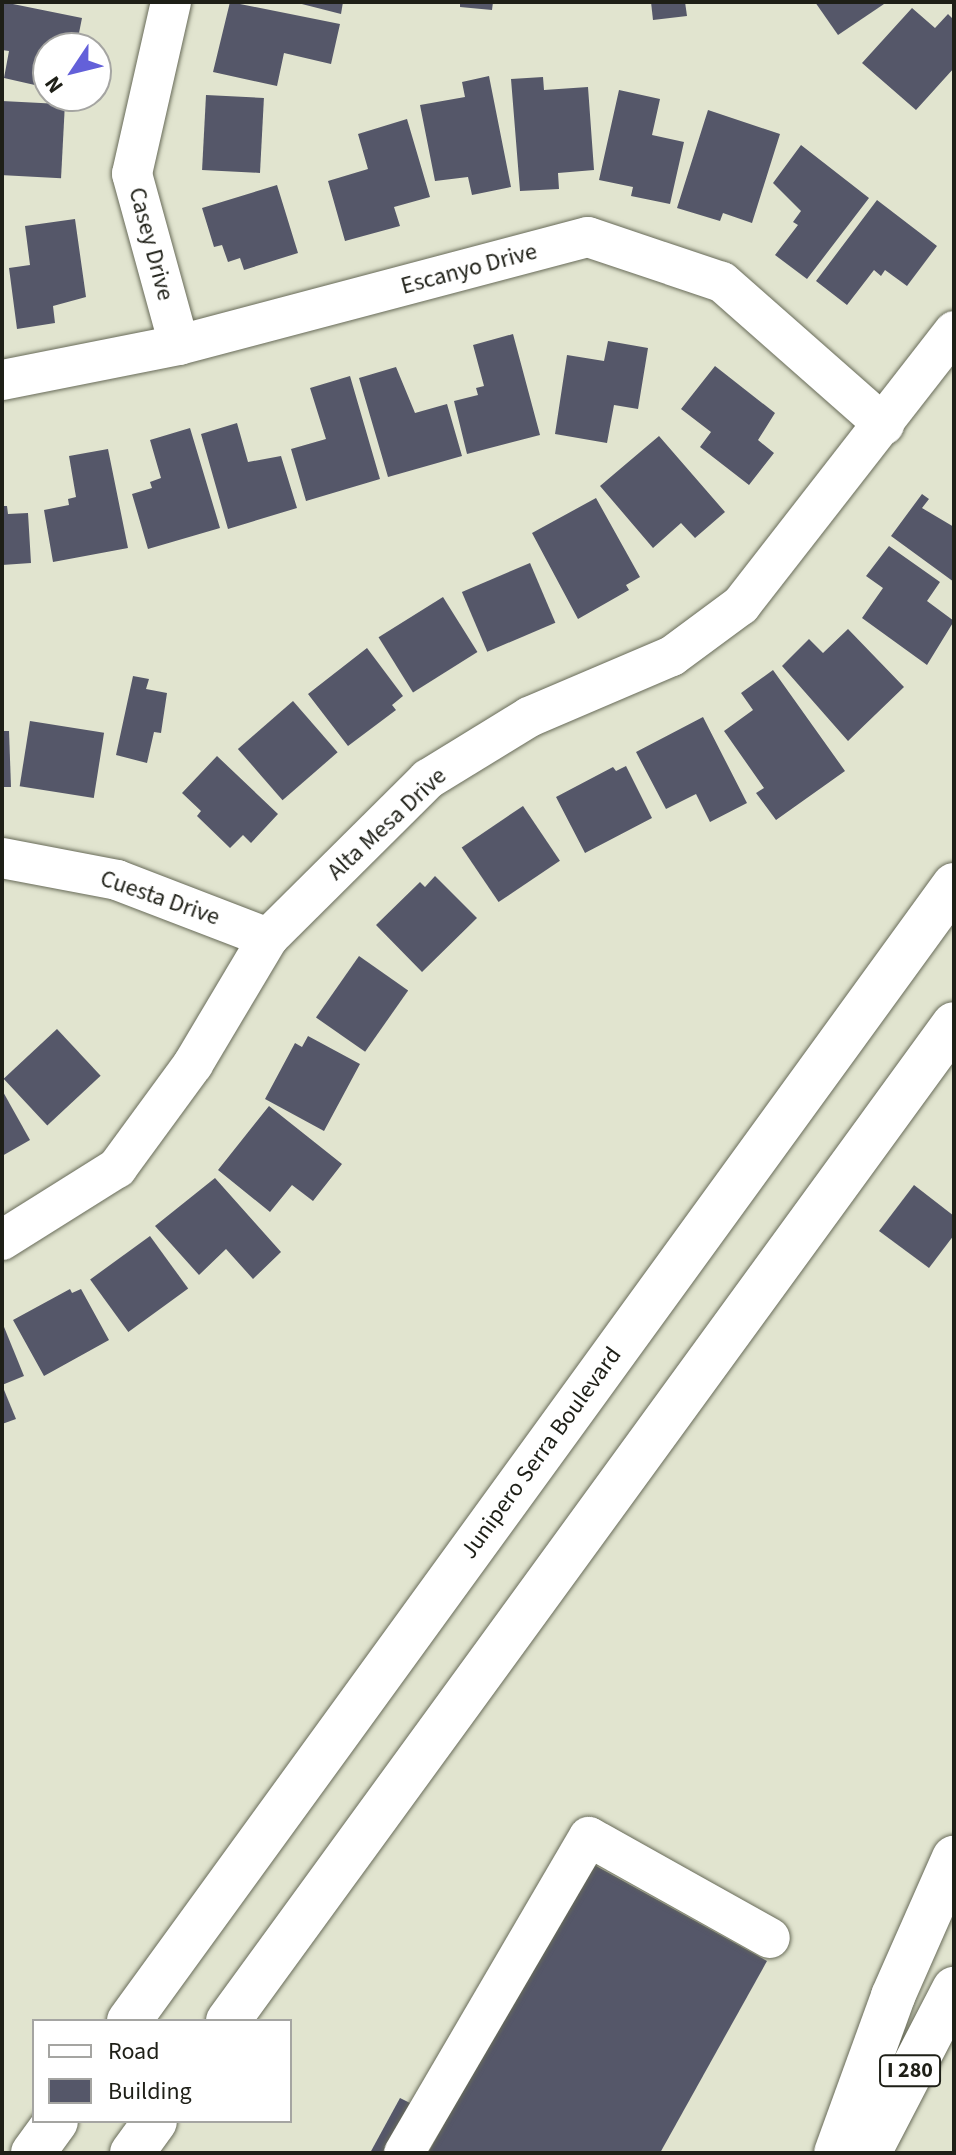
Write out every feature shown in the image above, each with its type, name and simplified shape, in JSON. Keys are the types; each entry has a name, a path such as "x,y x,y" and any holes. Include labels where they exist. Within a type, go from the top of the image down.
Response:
{"main road":[{"name":"Junipero Serra Boulevard","path":"130,2019 954,885"},
{"path":"229,2019 954,1024"},
{"path":"836,2153 893,1996 954,1858"},
{"name":"I 280","path":"869,2153 954,1989"},
{"path":"33,2153 55,2123"},
{"path":"132,2153 154,2123"}],"street":[{"name":"Casey Drive","path":"171,2 132,174 179,345"},
{"name":"Escanyo Drive","path":"2,380 179,345 588,237 722,282 884,425"},
{"name":"Alta Mesa Drive","path":"2,1240 117,1168 193,1064 268,938 428,779 529,717 672,656 741,605 884,425 954,331"},
{"name":"Cuesta Drive","path":"2,858 117,880 268,938"},
{"path":"404,2153 589,1837 770,1938"}],"building":[{"path":"3,2 82,18 79,32 32,32 32,84 4,78 9,51 2,50"},
{"path":"230,2 340,24 331,64 284,53 277,86 213,72"},
{"path":"294,2 343,2 341,14"},
{"path":"460,2 493,2 492,10 460,7"},
{"path":"651,2 685,2 687,16 653,20"},
{"path":"815,2 887,2 838,35"},
{"path":"912,8 935,28 948,14 954,20 954,68 916,110 862,63"},
{"path":"489,76 511,187 472,195 468,177 435,181 420,105 465,97 462,82"},
{"path":"543,77 544,90 588,87 594,170 558,173 559,189 520,191 511,79"},
{"path":"619,90 660,99 652,135 684,142 670,204 631,196 633,187 599,180"},
{"path":"206,95 264,98 260,173 202,170"},
{"path":"2,101 32,103 32,112 65,112 61,178 2,175"},
{"path":"708,110 780,134 752,223 723,213 720,221 677,208"},
{"path":"407,119 430,197 394,207 400,226 345,241 328,181 368,169 358,134"},
{"path":"801,145 869,198 807,279 775,255 798,225 793,222 801,211 773,183"},
{"path":"277,185 298,253 244,270 240,258 228,262 222,245 214,247 202,208"},
{"path":"877,200 937,246 907,286 885,270 881,276 874,270 847,305 816,281"},
{"path":"75,219 86,297 53,306 55,323 17,329 9,268 30,265 25,226"},
{"path":"513,334 540,435 467,454 454,401 478,395 476,388 484,386 473,345"},
{"path":"608,341 648,348 638,409 614,405 607,443 555,434 567,355 604,361"},
{"path":"715,366 775,413 758,440 774,453 749,485 700,447 711,432 681,409"},
{"path":"396,367 415,413 447,404 462,456 388,477 359,378"},
{"path":"350,376 380,479 306,501 291,449 326,439 310,388"},
{"path":"237,423 248,462 281,456 297,508 228,529 201,434"},
{"path":"190,428 220,528 148,549 132,494 152,488 150,482 161,478 150,440"},
{"path":"659,436 725,512 695,538 681,523 653,548 600,486"},
{"path":"108,449 128,548 53,562 44,510 69,505 68,499 76,497 69,456"},
{"path":"922,494 929,499 922,508 954,527 954,582 891,536"},
{"path":"596,498 640,577 626,585 629,590 578,619 532,533"},
{"path":"2,506 7,506 8,514 28,513 31,563 2,565"},
{"path":"889,546 940,582 927,601 954,621 927,665 862,618 883,588 866,576"},
{"path":"530,563 555,623 487,652 462,592"},
{"path":"443,597 477,652 413,692 379,637"},
{"path":"848,629 904,687 848,741 782,666 809,639 823,653"},
{"path":"367,648 403,696 392,705 396,710 348,746 308,694"},
{"path":"773,670 845,771 776,820 756,793 764,788 724,731 753,710 741,693"},
{"path":"133,676 149,679 146,689 167,693 161,733 154,732 147,763 116,755"},
{"path":"293,701 338,752 283,800 238,749"},
{"path":"703,717 747,803 710,822 696,794 666,809 636,752"},
{"path":"30,721 104,733 94,798 20,786"},
{"path":"2,731 9,731 11,787 2,787"},
{"path":"217,756 278,814 251,843 243,835 230,848 197,816 201,811 182,793"},
{"path":"626,766 652,818 585,853 556,797 613,767 616,771"},
{"path":"523,806 560,861 499,902 462,847"},
{"path":"435,876 477,918 422,972 376,925 420,882 425,887"},
{"path":"359,956 408,990 365,1052 316,1017"},
{"path":"57,1029 101,1076 47,1126 4,1079"},
{"path":"308,1036 360,1064 324,1131 265,1099 295,1043 302,1047"},
{"path":"2,1090 30,1140 2,1156"},
{"path":"269,1106 342,1164 313,1201 292,1185 270,1212 218,1170"},
{"path":"215,1178 281,1252 253,1279 226,1249 199,1275 155,1226"},
{"path":"914,1185 954,1216 954,1235 929,1268 879,1231"},
{"path":"150,1236 188,1289 128,1332 90,1279"},
{"path":"70,1289 72,1293 81,1289 109,1340 44,1376 13,1320"},
{"path":"2,1322 24,1376 2,1385"},
{"path":"2,1385 16,1419 2,1424"},
{"path":"589,1862 767,1961 660,2153 428,2153"},
{"path":"400,2098 414,2105 388,2153 370,2153"}]}
